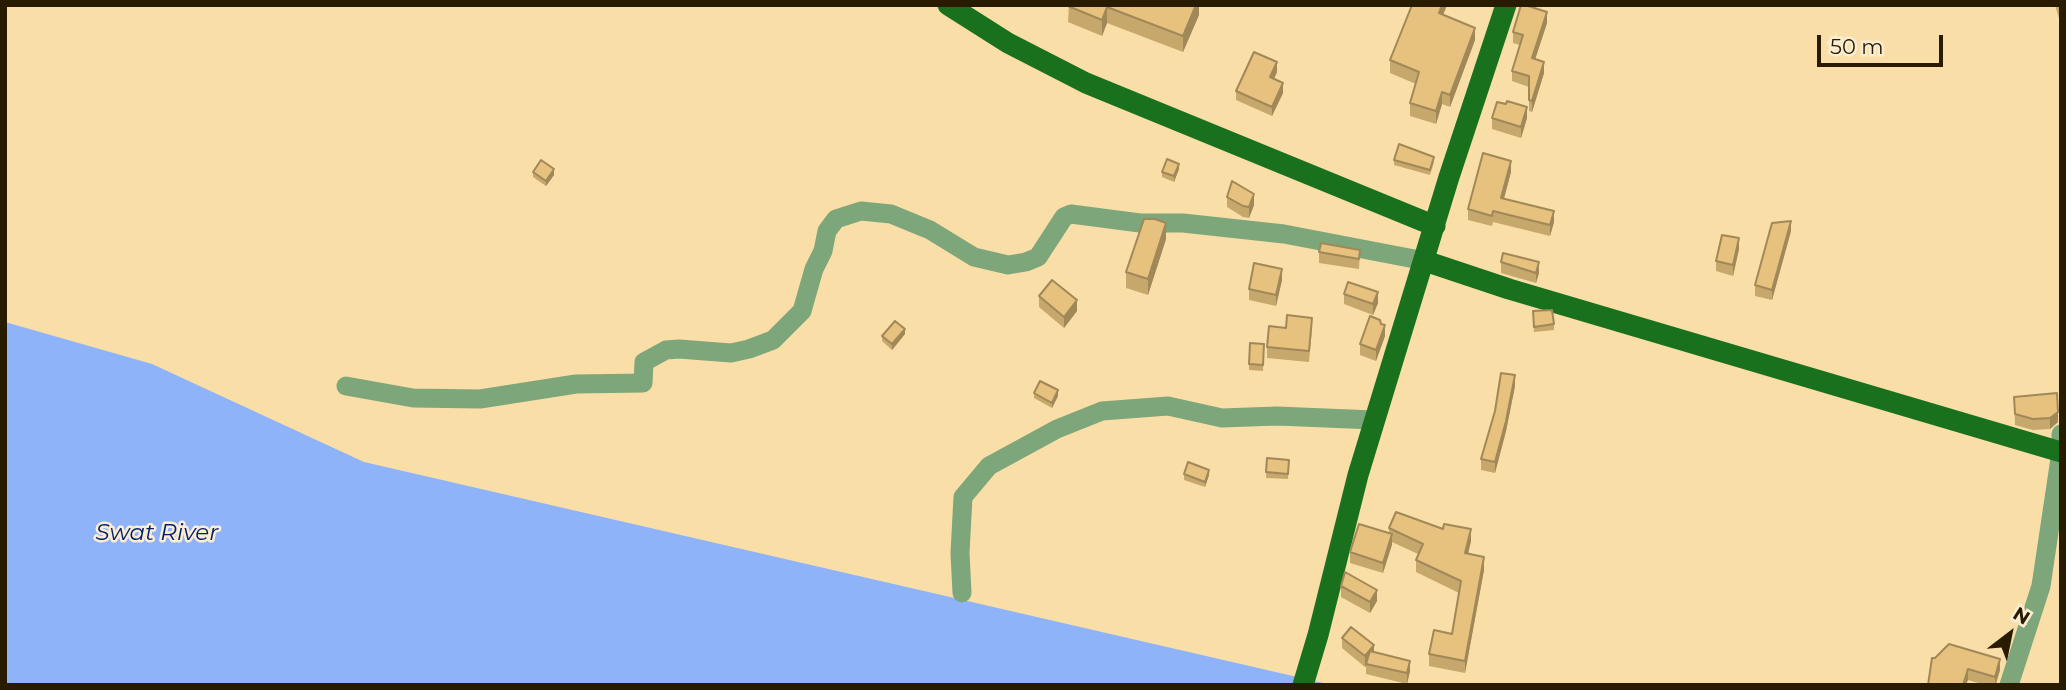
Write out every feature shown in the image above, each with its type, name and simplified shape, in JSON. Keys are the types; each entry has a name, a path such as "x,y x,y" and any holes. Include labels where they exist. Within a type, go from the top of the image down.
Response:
{"main road":[{"path":"948,5 1008,43 1086,82 1435,226"},
{"path":"1303,685 1374,420 1506,5"},
{"path":"1425,261 1509,289 2061,452"}],"street":[{"path":"346,386 413,398 480,399 576,384 643,383 644,362 666,350 731,353 749,349 773,340 802,311 814,269 823,251 827,231 836,219 861,211 891,214 930,230 974,257 1008,265 1038,257 1064,217 1071,214 1140,223 1184,223 1284,234 1425,261"},
{"path":"962,593 960,553 963,497 989,466 1057,429 1102,411 1168,406 1222,418 1277,415 1374,420"},
{"path":"2009,685 2041,586 2061,452 2061,433"}],"water":[{"name":"Swat River","path":"5,322 152,364 364,462 1332,685 5,685"}],"building":[{"path":"1069,5 1196,5 1183,36 1107,7 1102,20"},
{"path":"1412,5 1442,5 1439,13 1475,28 1450,95 1442,92 1436,111 1410,103 1419,72 1390,60"},
{"path":"1521,5 1547,12 1532,58 1544,62 1532,101 1529,100 1529,76 1512,71 1523,35 1513,32"},
{"path":"1254,52 1277,62 1270,77 1283,83 1272,107 1236,91"},
{"path":"1507,101 1527,107 1521,127 1492,118 1497,102 1506,104"},
{"path":"1399,144 1434,157 1430,170 1394,160"},
{"path":"1483,153 1511,161 1501,198 1554,211 1550,225 1493,211 1492,216 1468,209"},
{"path":"1167,159 1179,164 1174,176 1162,172"},
{"path":"541,160 554,169 546,181 533,172"},
{"path":"1232,181 1254,194 1249,207 1227,197"},
{"path":"1144,219 1166,223 1148,279 1126,272"},
{"path":"1791,221 1772,290 1755,285 1772,223"},
{"path":"1722,235 1739,238 1733,265 1716,261"},
{"path":"1321,243 1360,250 1359,259 1319,252"},
{"path":"1503,253 1539,262 1536,273 1501,262"},
{"path":"1254,263 1282,269 1276,295 1249,289"},
{"path":"1052,280 1077,300 1064,317 1039,296"},
{"path":"1348,282 1378,292 1373,304 1344,294"},
{"path":"1552,310 1554,324 1534,327 1533,311"},
{"path":"1287,315 1312,318 1309,351 1267,347 1269,326 1286,328"},
{"path":"1370,316 1385,325 1376,350 1360,344"},
{"path":"895,321 905,329 892,344 882,336"},
{"path":"1250,343 1264,344 1263,365 1249,364"},
{"path":"1501,373 1515,375 1495,462 1481,459 1495,411"},
{"path":"1040,381 1058,390 1052,403 1034,393"},
{"path":"2057,393 2058,412 2050,418 2033,419 2015,414 2014,397"},
{"path":"1267,458 1289,460 1288,474 1266,472"},
{"path":"1188,462 1209,470 1205,482 1184,474"},
{"path":"1396,512 1443,529 1444,524 1471,529 1465,553 1484,557 1465,661 1429,654 1434,630 1452,634 1461,581 1416,560 1423,544 1389,528"},
{"path":"1359,524 1392,534 1383,563 1350,552"},
{"path":"1345,572 1377,590 1370,602 1341,586"},
{"path":"1351,627 1374,645 1365,656 1342,638"},
{"path":"1949,644 2000,659 1995,677 1968,669 1963,685 1928,685 1932,658"},
{"path":"1370,651 1410,661 1407,673 1366,664"}]}
